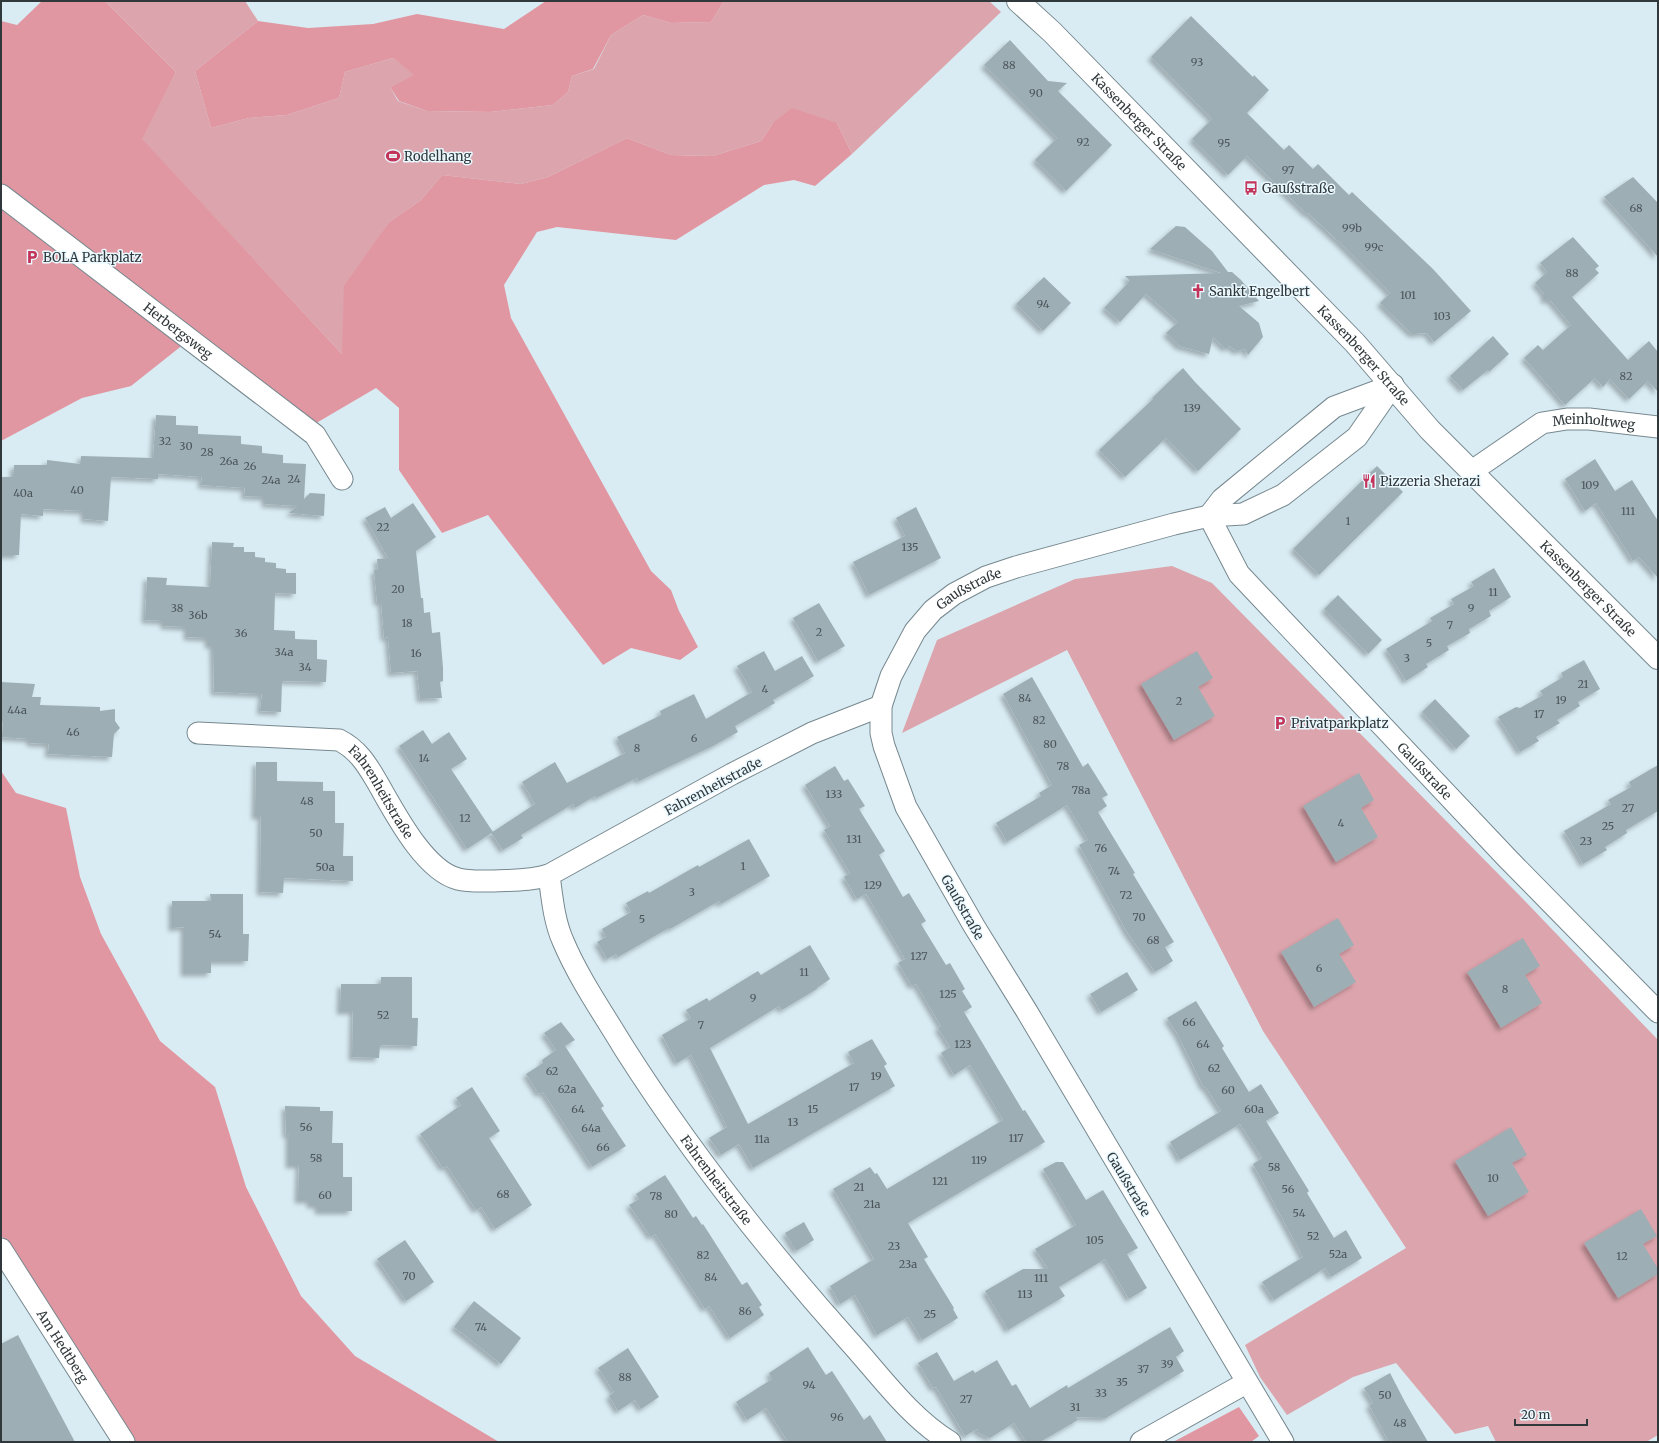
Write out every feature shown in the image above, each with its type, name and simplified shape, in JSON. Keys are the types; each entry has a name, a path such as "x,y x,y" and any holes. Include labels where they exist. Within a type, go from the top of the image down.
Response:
{"street":[{"name":"Kassenberger Straße","path":"1018,1 1052,32 1355,343 1430,430 1550,552 1658,658"},
{"name":"Herbergsweg","path":"1,195 315,435 342,478"},
{"name":"Gaußstraße","path":"1282,1442 1030,1016 974,926 906,807 884,746 881,733 881,706 891,676 915,631 933,610 954,594 986,577 1016,567 1174,524 1209,516 1244,514 1283,495 1357,437 1392,385"},
{"path":"1209,516 1222,499 1334,407 1392,385"},
{"name":"Meinholtweg","path":"1472,471 1542,423 1589,419 1658,428"},
{"name":"Gaußstraße","path":"1209,516 1239,574 1491,841 1658,1012"},
{"name":"Fahrenheitstraße","path":"198,733 339,740 348,745 364,760 410,836 425,856 448,874 457,879 486,881 538,879 549,875 732,774 812,733 881,706"},
{"name":"Fahrenheitstraße","path":"549,875 556,919 562,939 571,957 593,999 676,1127 731,1201 820,1308 910,1410 939,1435 950,1442"},
{"name":"Am Hedtberg","path":"1,1249 124,1442"},
{"path":"1141,1442 1246,1383"}],"shaded area":[{"path":"42,1 105,1 176,72 142,139 342,354 344,286 389,222 421,200 442,175 521,184 548,177 627,138 671,155 713,156 761,141 773,123 792,108 837,123 852,154 815,186 794,180 764,185 676,240 557,227 537,232 504,285 511,318 651,571 671,590 679,611 698,647 680,660 631,648 603,665 488,515 442,533 399,470 399,408 376,388 301,432 189,340 131,386 82,398 1,441 1,21 17,25"},
{"path":"105,1 245,1 258,21 195,71 211,128 249,118 287,115 339,98 345,72 393,58 415,75 390,87 398,101 427,111 490,112 553,105 568,92 572,76 594,69 611,35 643,15 671,23 711,22 724,1 989,1 1001,12 852,154 837,123 773,123 761,141 713,156 671,155 627,138 548,177 521,184 442,175 421,200 389,222 368,253 343,355 141,139 176,72"},
{"path":"546,1 724,1 711,22 671,23 643,15 611,35 593,69 572,76 568,92 553,105 490,112 427,111 399,101 390,87 414,75 393,58 345,72 339,98 287,115 249,118 211,128 195,71 258,21 308,28 373,24 417,14 504,29"},
{"path":"1172,566 1212,583 1523,899 1658,1040 1658,1435 1646,1442 1496,1442 1488,1426 1455,1434 1396,1363 1353,1377 1287,1415 1260,1377 1245,1345 1406,1248 1263,1031 1067,650 902,733 937,640 1075,579"},
{"path":"1,771 16,793 66,808 80,877 101,934 160,1041 215,1087 246,1187 301,1296 355,1356 499,1442 136,1442 1,1235"},
{"path":"1239,1407 1259,1436 1251,1442 1173,1442"}],"building":[{"path":"1191,16 1253,77 1254,75 1269,90 1247,113 1284,150 1289,145 1313,169 1318,164 1349,195 1352,192 1433,269 1471,311 1434,342 1427,333 1412,334 1380,303 1390,293 1339,242 1308,213 1307,214 1247,156 1228,175 1192,139 1212,119 1151,57"},
{"path":"1010,40 1048,81 1067,83 1058,91 1112,145 1066,191 1035,160 1057,138 984,65"},
{"path":"1633,177 1658,203 1658,257 1604,197"},
{"name":"Sankt Engelbert","path":"1176,226 1185,227 1212,251 1228,272 1232,272 1241,280 1259,301 1239,306 1259,323 1263,337 1248,355 1245,349 1237,351 1229,346 1226,349 1213,337 1209,354 1179,346 1166,333 1178,322 1146,294 1120,322 1104,308 1128,283 1129,280 1125,276 1221,273 1150,249"},
{"path":"1573,237 1599,266 1595,269 1599,273 1572,297 1628,360 1649,341 1658,352 1658,392 1648,381 1629,399 1610,379 1603,387 1595,378 1565,405 1524,358 1538,345 1543,350 1571,325 1550,300 1544,300 1544,294 1535,283 1547,272 1540,263"},
{"path":"1044,277 1071,303 1043,331 1016,304"},
{"path":"1493,336 1509,354 1489,372 1488,370 1463,390 1450,376"},
{"path":"1183,368 1241,429 1198,471 1166,438 1125,477 1099,450 1153,399 1152,398"},
{"path":"156,415 176,416 176,425 198,426 198,434 241,436 241,444 262,446 262,453 283,455 283,463 306,464 304,499 310,493 325,494 324,516 289,513 297,506 265,504 265,497 244,496 245,488 201,485 202,477 158,474 158,479 111,477 108,521 84,519 84,511 43,509 43,516 21,514 19,555 1,555 1,477 13,477 14,465 47,465 47,460 80,464 81,456 153,458"},
{"path":"1595,459 1615,491 1632,480 1658,521 1658,578 1639,557 1633,561 1596,503 1585,511 1565,479"},
{"path":"1377,466 1403,492 1319,575 1293,549"},
{"path":"413,503 436,537 416,551 424,613 430,612 432,633 440,632 443,668 443,681 440,682 442,698 420,699 417,671 391,673 388,637 384,638 381,602 377,602 374,570 378,570 377,559 388,558 365,518 385,507 391,518"},
{"path":"916,507 941,558 869,595 853,562 905,536 896,518"},
{"path":"212,542 234,543 233,547 244,547 244,552 255,552 255,557 265,558 265,562 276,563 276,568 286,569 286,573 296,573 296,594 275,593 274,630 295,631 295,639 317,640 317,659 327,660 326,682 282,681 281,712 260,711 262,694 214,692 213,645 208,645 208,638 187,637 187,627 164,626 164,621 145,620 147,577 167,578 166,585 210,587"},
{"path":"1494,568 1511,597 1489,611 1491,616 1469,629 1470,633 1447,646 1449,650 1426,664 1428,667 1406,681 1386,649 1432,621 1430,618 1454,604 1451,599 1474,586 1471,582"},
{"path":"1338,595 1382,640 1368,654 1324,609"},
{"path":"819,603 845,646 818,661 793,618"},
{"path":"764,651 775,671 802,656 814,676 773,700 775,703 735,726 738,732 713,746 639,781 637,778 596,798 595,796 575,808 573,804 521,835 523,838 503,850 491,833 535,804 522,782 555,762 567,783 625,753 617,737 661,715 660,711 694,694 706,719 752,692 737,666"},
{"path":"1197,651 1213,678 1198,687 1215,716 1174,740 1141,684"},
{"path":"1584,660 1600,689 1578,702 1580,706 1557,720 1560,723 1536,737 1539,741 1520,752 1498,717 1516,707 1520,708 1543,695 1540,691 1563,677 1561,673"},
{"path":"1032,677 1083,767 1088,763 1108,795 1102,798 1107,806 1098,812 1174,942 1165,947 1173,961 1155,972 1127,932 1079,845 1088,840 1067,805 1007,842 996,823 1041,796 1039,793 1052,785 1003,694"},
{"path":"1,682 35,684 32,697 41,697 40,705 100,707 100,711 115,709 115,721 120,728 114,734 112,757 48,754 49,744 30,743 30,739 2,737 3,721 1,721"},
{"path":"1435,699 1470,736 1456,749 1422,712"},
{"path":"423,730 432,744 449,732 467,759 451,769 493,832 467,849 399,746"},
{"path":"256,762 277,762 277,781 323,782 323,791 335,791 335,823 344,823 343,856 353,856 353,881 284,878 283,893 260,892 261,816 255,816"},
{"path":"1658,765 1658,811 1626,830 1627,833 1605,847 1607,850 1583,864 1564,831 1611,804 1608,800 1631,787 1629,782"},
{"path":"835,766 844,781 848,779 865,806 859,809 885,851 879,855 903,897 909,893 926,921 921,924 946,965 950,963 965,989 962,991 972,1007 964,1012 1023,1111 1025,1110 1045,1142 908,1223 928,1257 924,1259 954,1308 953,1309 958,1318 922,1340 908,1317 877,1335 855,1295 840,1304 830,1286 874,1259 833,1189 870,1167 875,1174 877,1173 887,1189 1003,1120 970,1065 954,1075 941,1053 950,1047 938,1028 941,1026 916,984 912,986 898,963 905,959 866,894 857,899 844,877 850,873 824,830 830,826 805,785"},
{"path":"1359,773 1374,800 1361,808 1378,837 1336,862 1303,806"},
{"path":"749,839 770,876 721,904 719,901 618,957 616,954 607,959 597,942 606,937 602,929 631,912 626,903 648,891 649,893 698,865 699,867"},
{"path":"210,894 243,894 243,934 249,934 248,961 211,961 211,973 184,973 184,927 172,928 172,901 211,901"},
{"path":"1338,918 1354,945 1339,954 1356,982 1314,1007 1281,952"},
{"path":"1523,938 1540,966 1525,975 1542,1003 1501,1028 1467,972"},
{"path":"810,945 830,979 817,989 782,1010 779,1006 710,1048 748,1124 854,1063 848,1052 872,1039 887,1064 884,1066 895,1086 753,1168 739,1144 721,1155 709,1138 727,1127 691,1055 677,1063 662,1035 691,1018 686,1010 707,998 709,1001 758,971 761,975"},
{"path":"1127,972 1138,990 1101,1012 1090,994"},
{"path":"381,977 412,977 412,1018 418,1018 417,1046 380,1045 379,1058 352,1057 353,1011 340,1011 341,984 381,984"},
{"path":"1196,1001 1224,1046 1222,1048 1249,1092 1261,1084 1279,1113 1266,1121 1309,1191 1307,1193 1334,1238 1346,1230 1362,1258 1331,1277 1325,1268 1274,1300 1262,1282 1303,1257 1253,1164 1262,1158 1240,1124 1180,1160 1170,1142 1221,1111 1206,1088 1203,1086 1178,1035 1167,1018"},
{"path":"561,1022 575,1040 565,1046 604,1106 601,1108 626,1146 592,1167 543,1092 539,1094 526,1074 543,1063 542,1060 556,1050 544,1033"},
{"path":"472,1087 500,1131 489,1138 532,1205 495,1229 481,1207 476,1210 447,1166 443,1168 420,1134 461,1105 456,1098"},
{"path":"285,1106 320,1107 320,1111 333,1111 332,1143 343,1143 343,1177 352,1177 352,1211 318,1211 318,1205 310,1205 310,1200 298,1200 299,1165 289,1165 289,1134 286,1135"},
{"path":"1511,1127 1527,1155 1512,1163 1529,1192 1488,1216 1455,1161"},
{"path":"1056,1162 1063,1162 1086,1200 1103,1190 1138,1248 1127,1254 1147,1288 1129,1299 1105,1259 1059,1287 1065,1296 1008,1330 985,1291 1023,1269 1048,1269 1035,1249 1076,1225 1043,1169"},
{"path":"665,1175 693,1218 696,1216 702,1225 703,1224 742,1285 747,1282 762,1305 759,1307 764,1315 730,1338 709,1306 705,1309 655,1234 651,1237 629,1205 639,1199 636,1194"},
{"path":"1641,1209 1657,1236 1643,1244 1658,1269 1658,1274 1618,1298 1584,1243"},
{"path":"804,1222 814,1240 796,1251 785,1233"},
{"path":"405,1240 434,1282 406,1301 377,1259"},
{"path":"474,1301 521,1338 501,1364 454,1327"},
{"path":"1170,1327 1184,1351 1176,1357 1184,1371 1106,1418 1076,1417 1078,1420 1040,1442 1026,1442 1014,1423 990,1438 979,1433 977,1429 965,1436 936,1387 933,1388 918,1363 937,1352 954,1381 973,1370 975,1373 997,1360 1012,1386 1016,1384 1030,1408 1067,1385 1068,1388"},
{"path":"18,1335 75,1442 1,1442 1,1344"},
{"path":"808,1347 826,1375 832,1371 864,1420 870,1415 887,1442 788,1442 766,1408 747,1420 736,1402 772,1379 769,1373"},
{"path":"628,1348 659,1397 641,1409 635,1400 618,1411 609,1396 614,1392 598,1368"},
{"path":"1390,1373 1428,1442 1389,1442 1369,1405 1373,1403 1364,1388"}],"place":[{"name":"Rodelhang","path":"393,156"},
{"name":"Gaußstraße","path":"1251,188"},
{"name":"BOLA Parkplatz","path":"32,257"},
{"name":"Sankt Engelbert","path":"1198,291"},
{"name":"Pizzeria Sherazi","path":"1369,481"},
{"name":"Privatparkplatz","path":"1280,723"}]}
